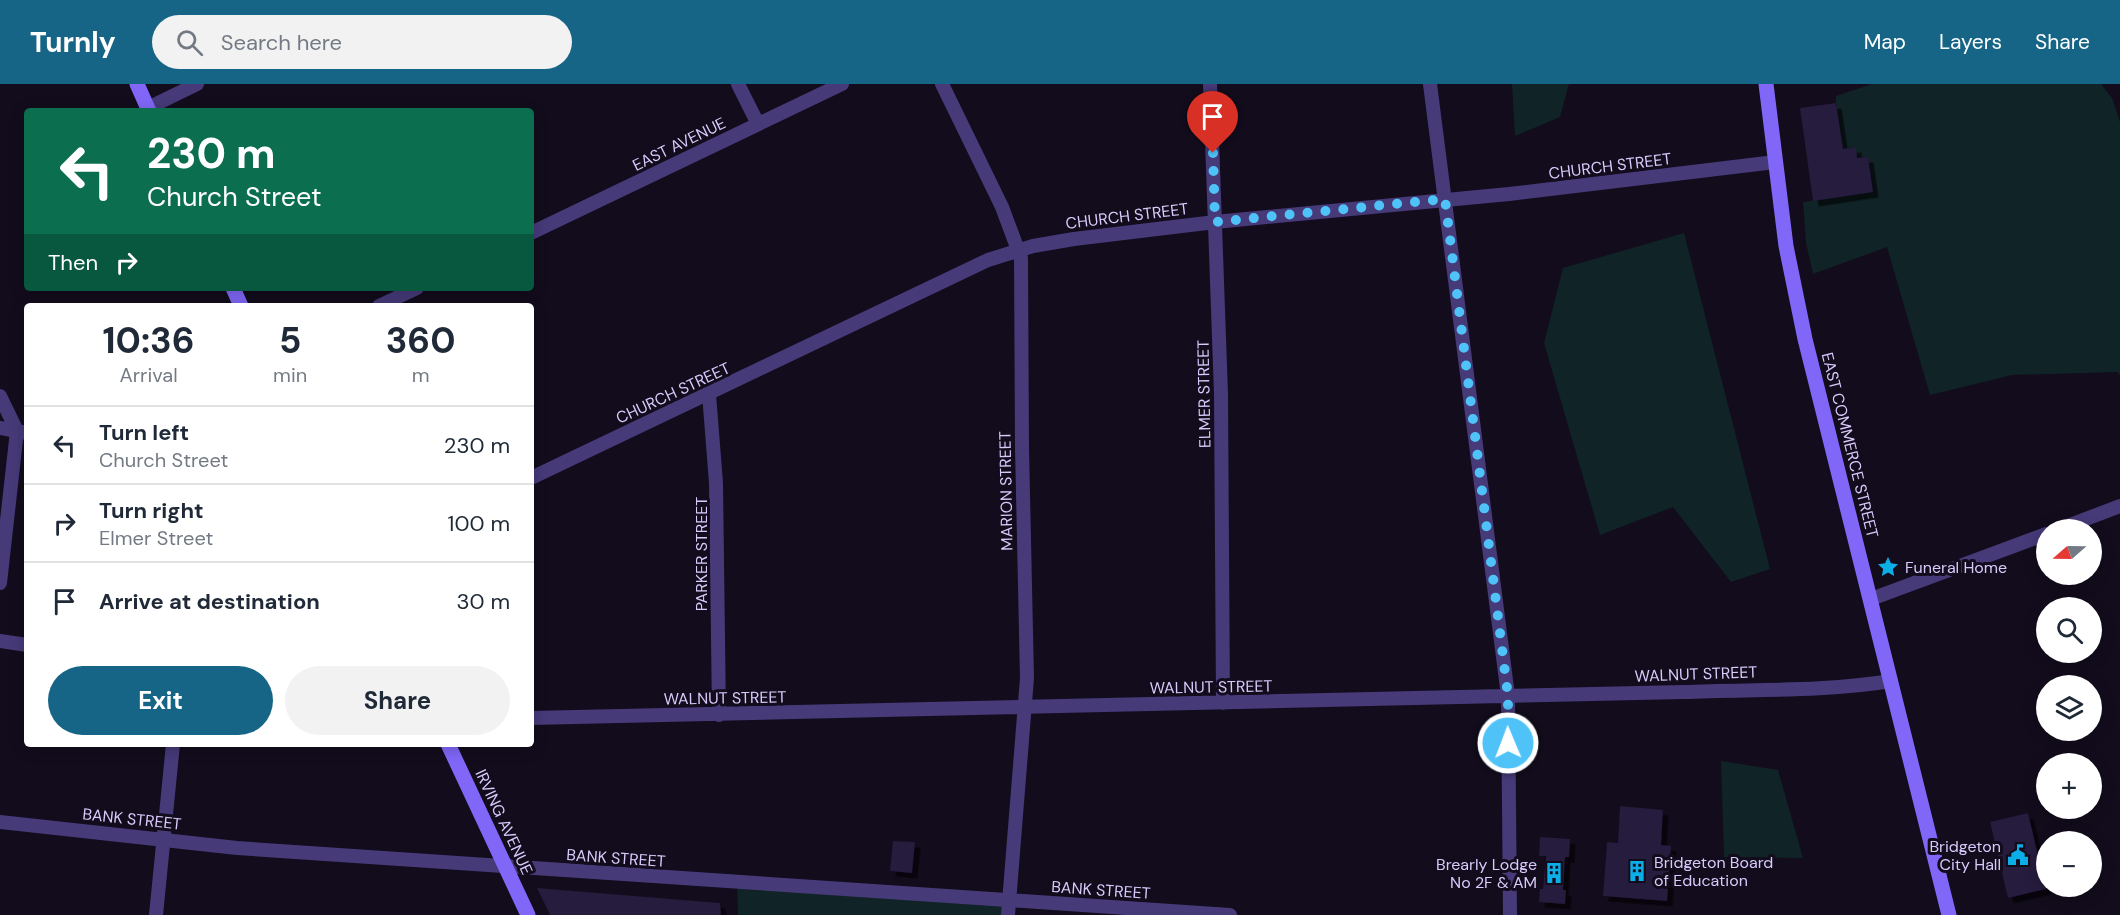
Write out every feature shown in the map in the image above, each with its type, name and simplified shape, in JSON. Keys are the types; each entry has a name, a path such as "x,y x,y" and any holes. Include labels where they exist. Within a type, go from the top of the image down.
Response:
{"street":[{"path":"137,84 149,108"},
{"path":"151,108 197,84"},
{"path":"738,84 758,124"},
{"name":"EAST AVENUE","path":"534,232 842,84"},
{"name":"MARION STREET","path":"942,84 1002,207 1022,258 1022,447 1027,678 1008,915"},
{"name":"ELMER STREET","path":"1210,84 1221,394 1223,703"},
{"path":"1430,84 1508,696 1510,915"},
{"name":"EAST COMMERCE STREET","path":"1766,84 1786,246 1805,339 1949,915"},
{"name":"CHURCH STREET","path":"534,477 988,260 1019,250 1074,239 1215,222 1509,194 1775,162"},
{"path":"385,303 411,291"},
{"name":"PARKER STREET","path":"709,394 717,483 719,715"},
{"path":"0,396 22,432 0,583"},
{"path":"0,428 22,432"},
{"path":"2086,519 2120,506"},
{"path":"1871,599 2036,538"},
{"path":"0,642 24,645"},
{"name":"WALNUT STREET","path":"534,718 1508,696 1831,687 1891,681"},
{"path":"156,915 173,747"},
{"name":"IRVING AVENUE","path":"449,747 528,915"},
{"name":"BANK STREET","path":"0,822 237,848 1230,915"}],"green space":[{"path":"1512,84 1569,84 1560,117 1515,136"},
{"path":"1872,84 2101,84 2112,98 2120,122 2120,375 2117,372 2012,375 1930,395 1887,247 1813,274 1806,243 1803,202 1873,192 1868,157 1857,158 1855,147 1843,149 1836,103 1836,96"},
{"path":"1684,233 1770,569 1731,582 1673,507 1600,535 1544,343 1563,268"},
{"path":"1721,761 1778,770 1803,858 1724,857"},
{"path":"737,882 1009,901 1008,915 738,915"}],"building":[{"path":"1836,103 1843,149 1856,147 1857,158 1868,157 1873,192 1813,201 1800,108"},
{"name":"Bridgeton Board of Education","path":"1620,806 1663,810 1661,845 1671,846 1667,901 1603,896 1607,842 1618,843"},
{"name":"Bridgeton City Hall","path":"2028,813 2036,847 2036,891 2008,898 1990,822"},
{"name":"Brearly Lodge No 2F & AM","path":"1540,837 1570,839 1569,857 1565,857 1563,890 1566,890 1565,904 1539,902 1540,889 1543,889 1546,856 1539,856"},
{"path":"893,841 915,842 912,873 890,871"},
{"path":"537,888 720,903 721,915 550,915"}],"place":[{"name":"Funeral Home","path":"1888,567"},
{"name":"Bridgeton City Hall","path":"2018,855"},
{"name":"Bridgeton Board of Education","path":"1637,871"},
{"name":"Brearly Lodge No 2F & AM","path":"1554,873"}],"route":[{"path":"1213,153 1215,222 1445,199 1508,696 1508,743"}]}
